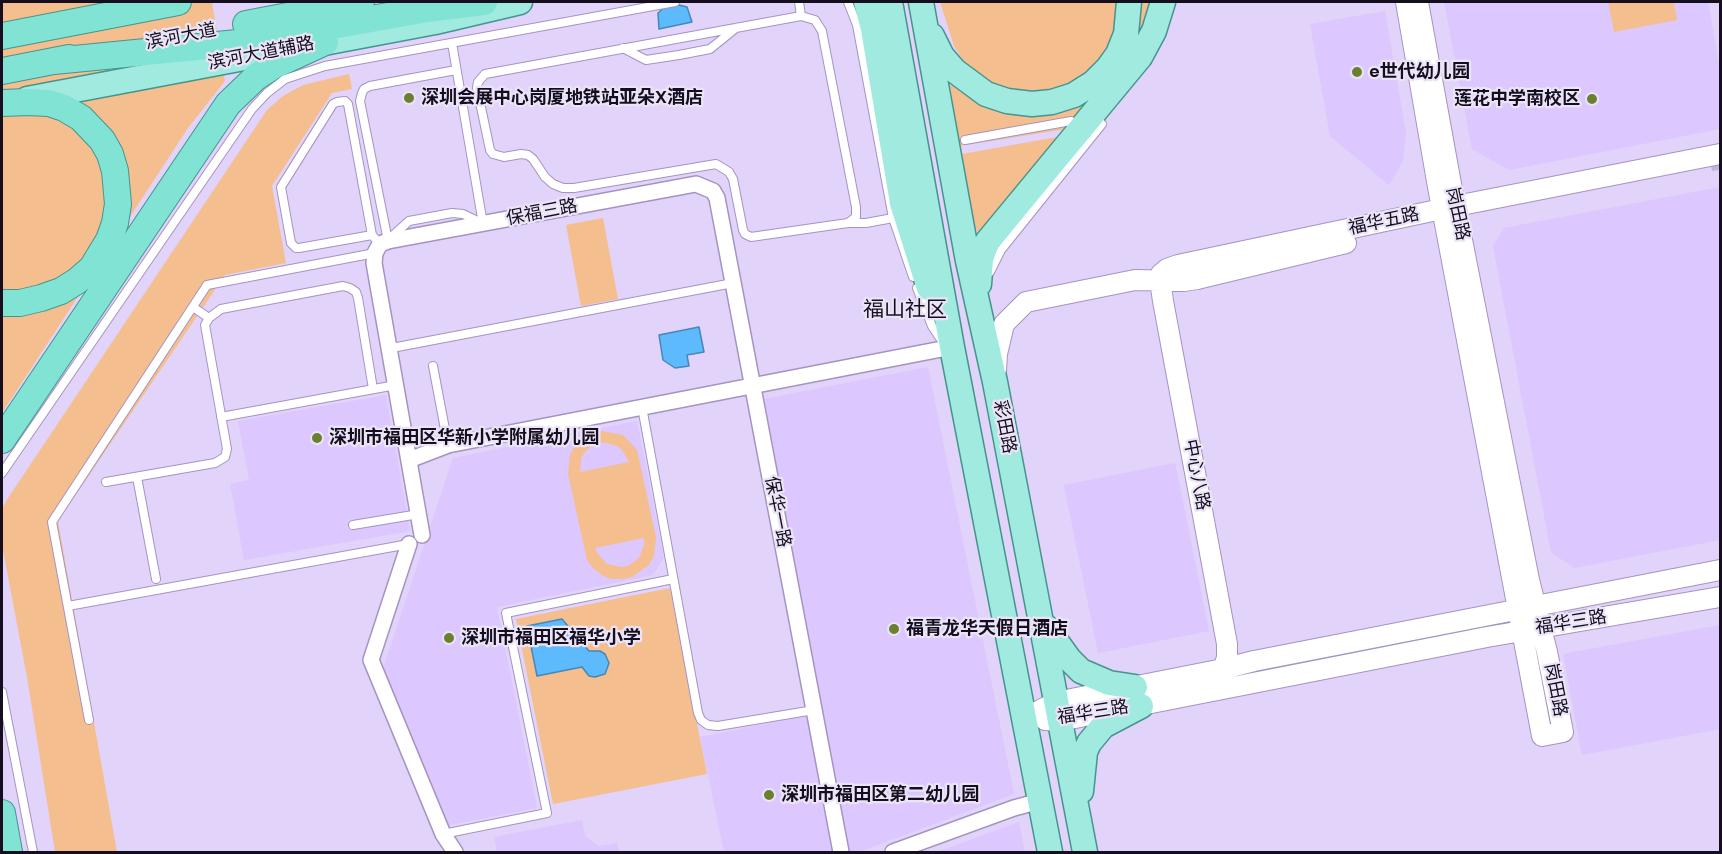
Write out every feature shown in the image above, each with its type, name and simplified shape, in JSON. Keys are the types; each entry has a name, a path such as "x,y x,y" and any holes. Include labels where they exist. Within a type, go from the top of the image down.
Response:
{"highway":[{"path":"6,35 106,2"},
{"name":"滨河大道","path":"6,35 177,2"},
{"name":"滨河大道","path":"2,71 362,2"},
{"path":"54,61 237,43 427,9 484,2"},
{"path":"2,440 228,105 256,77 273,66 325,42"},
{"path":"2,103 49,103 64,108 81,118 102,140 110,154 115,171 118,204 116,223 109,240 92,268 61,291 20,303 2,303"},
{"path":"2,813 9,852"}],"main road":[{"name":"滨河大道辅路","path":"2,103 435,22 520,2"},
{"path":"866,2 873,29 902,203 933,298 952,347"},
{"path":"923,12 942,56 969,84 986,94 1008,101 1032,104 1052,102 1074,95 1093,83 1108,68 1118,54 1126,34 1129,2"},
{"path":"982,297 980,274 987,242 1140,57 1154,31 1163,2"},
{"name":"彩田路","path":"890,3 952,347 1050,852"},
{"name":"彩田路","path":"923,12 968,261 982,297 995,382 1085,852"},
{"path":"1041,620 1069,659 1081,671 1138,696 1103,726 1089,743 1085,752 1077,811"},
{"path":"1041,811 1060,852"}],"street":[{"name":"岗田路","path":"1406,2 1532,630"},
{"name":"岗田路","path":"1418,2 1450,214"},
{"name":"福华五路","path":"995,382 997,354 1004,324 1026,302 1135,280 1184,281 1450,214 1720,154"},
{"name":"福华五路","path":"1160,280 1161,274 1167,269 1178,265 1720,167"},
{"name":"保福三路","path":"378,243 696,184"},
{"name":"保华一路","path":"696,184 713,190 717,198 841,852"},
{"path":"378,243 374,263 422,535"},
{"name":"中心八路","path":"1160,280 1227,644 1227,658 1222,669"},
{"name":"中心八路","path":"1184,281 1176,289 1174,300 1239,642 1243,651 1254,661"},
{"path":"409,460 448,445 952,347"},
{"path":"409,544 371,660 443,834 454,852"},
{"name":"福华三路","path":"1138,696 1254,661 1720,570"},
{"name":"福华三路","path":"1025,718 1138,696 1720,597"},
{"path":"893,852 1014,808 1041,811"}],"lane":[{"path":"2,473 260,99 285,79 311,69 675,2"},
{"path":"799,2 801,16"},
{"path":"848,2 853,9 885,155 893,218 932,326 945,345 952,347"},
{"path":"866,223 859,218 856,212 822,31 815,20 801,16 489,73 481,77 477,88 490,150 493,154 504,157 528,155 545,177 553,184 563,188 716,164 729,172 733,179 744,234 751,237 848,223 866,223 893,218"},
{"path":"623,48 646,60 679,55 710,49 737,27"},
{"path":"452,43 483,224"},
{"path":"378,243 360,101 362,93 370,86 456,70"},
{"path":"343,101 348,104 378,243 299,248 291,243 281,187 334,103 343,101"},
{"path":"965,140 1071,121"},
{"path":"982,297 992,265 1001,250 1100,123"},
{"path":"848,223 856,217 856,212"},
{"path":"89,720 52,522 207,285 378,243"},
{"path":"397,347 734,283"},
{"path":"106,482 221,461 225,457 226,449 206,333 209,318 221,309 343,286 350,288 356,292 358,298 373,389"},
{"path":"193,308 209,318"},
{"path":"433,366 448,445"},
{"path":"221,417 396,385"},
{"path":"642,407 698,714 701,720 708,725 718,726 814,710"},
{"path":"137,477 156,579"},
{"path":"353,525 419,514"},
{"path":"68,606 409,544 422,535"},
{"path":"443,834 547,813 506,613 673,579"},
{"path":"2,692 33,852"}],"shaded area":[{"path":"2,2 212,2 225,81 188,128 2,413"},
{"path":"940,2 1119,2 1118,24 1107,55 1079,85 1028,97 993,85 965,63 954,46"},
{"path":"1140,2 1157,2 1155,10 1079,127 960,146 950,86 952,81 1069,106"},
{"name":"莲花中学南校区","path":"1444,2 1708,2 1720,69 1720,129 1509,170 1472,149"},
{"path":"1608,2 1674,2 1677,20 1614,32"},
{"name":"e世代幼儿园","path":"1385,11 1406,133 1403,161 1389,185 1330,136 1310,24"},
{"path":"349,74 352,89 332,93 272,186 286,263 225,275 58,521 117,852 55,852 27,677 2,545 2,509 267,110 283,96 303,85"},
{"path":"1074,134 982,234 978,232 974,226 962,154"},
{"path":"1720,187 1720,540 1574,568 1551,552 1493,246 1504,228"},
{"path":"603,218 618,299 581,306 566,225"},
{"path":"928,367 1014,794 859,852 849,852 764,399"},
{"path":"386,395 410,531 244,560 230,484 249,480 238,421"},
{"name":"深圳市福田区福华小学","path":"637,421 664,558 653,575 497,607 537,808 445,826 383,669 453,458"},
{"path":"602,431 623,435 637,450 656,537 654,556 649,565 632,577 611,579 593,568 587,560 568,474 570,454 576,445 592,433","holes":["603,442 617,446 629,462 580,472 581,458 585,452 590,447","644,538 639,558 628,566 607,564 595,548"]},
{"path":"1175,463 1209,631 1098,653 1064,485"},
{"path":"670,588 707,774 553,804 516,619"},
{"path":"1720,625 1720,729 1582,755 1563,654"},
{"name":"深圳市福田区第二幼儿园","path":"811,714 838,852 724,852 700,737"},
{"path":"582,820 585,836 599,846 617,843 619,852 497,852 494,837"},
{"path":"1019,822 1025,852 937,852"}],"water":[{"path":"667,5 687,7 692,22 659,29 658,13"},
{"path":"699,327 704,352 687,355 689,366 675,368 663,360 659,335"},
{"path":"562,619 589,651 600,651 605,654 609,663 605,674 589,676 582,667 537,676 527,626"}],"tunnel":[{"path":"1717,155 1720,174"}],"place":[{"name":"e世代幼儿园","path":"1357,72"},
{"name":"深圳会展中心岗厦地铁站亚朵X酒店","path":"409,98"},
{"name":"莲花中学南校区","path":"1592,99"},
{"name":"深圳市福田区华新小学附属幼儿园","path":"317,438"},
{"name":"福青龙华天假日酒店","path":"894,629"},
{"name":"深圳市福田区福华小学","path":"449,638"},
{"name":"深圳市福田区第二幼儿园","path":"769,795"}],"district":[{"name":"福山社区","path":"905,310"}]}
